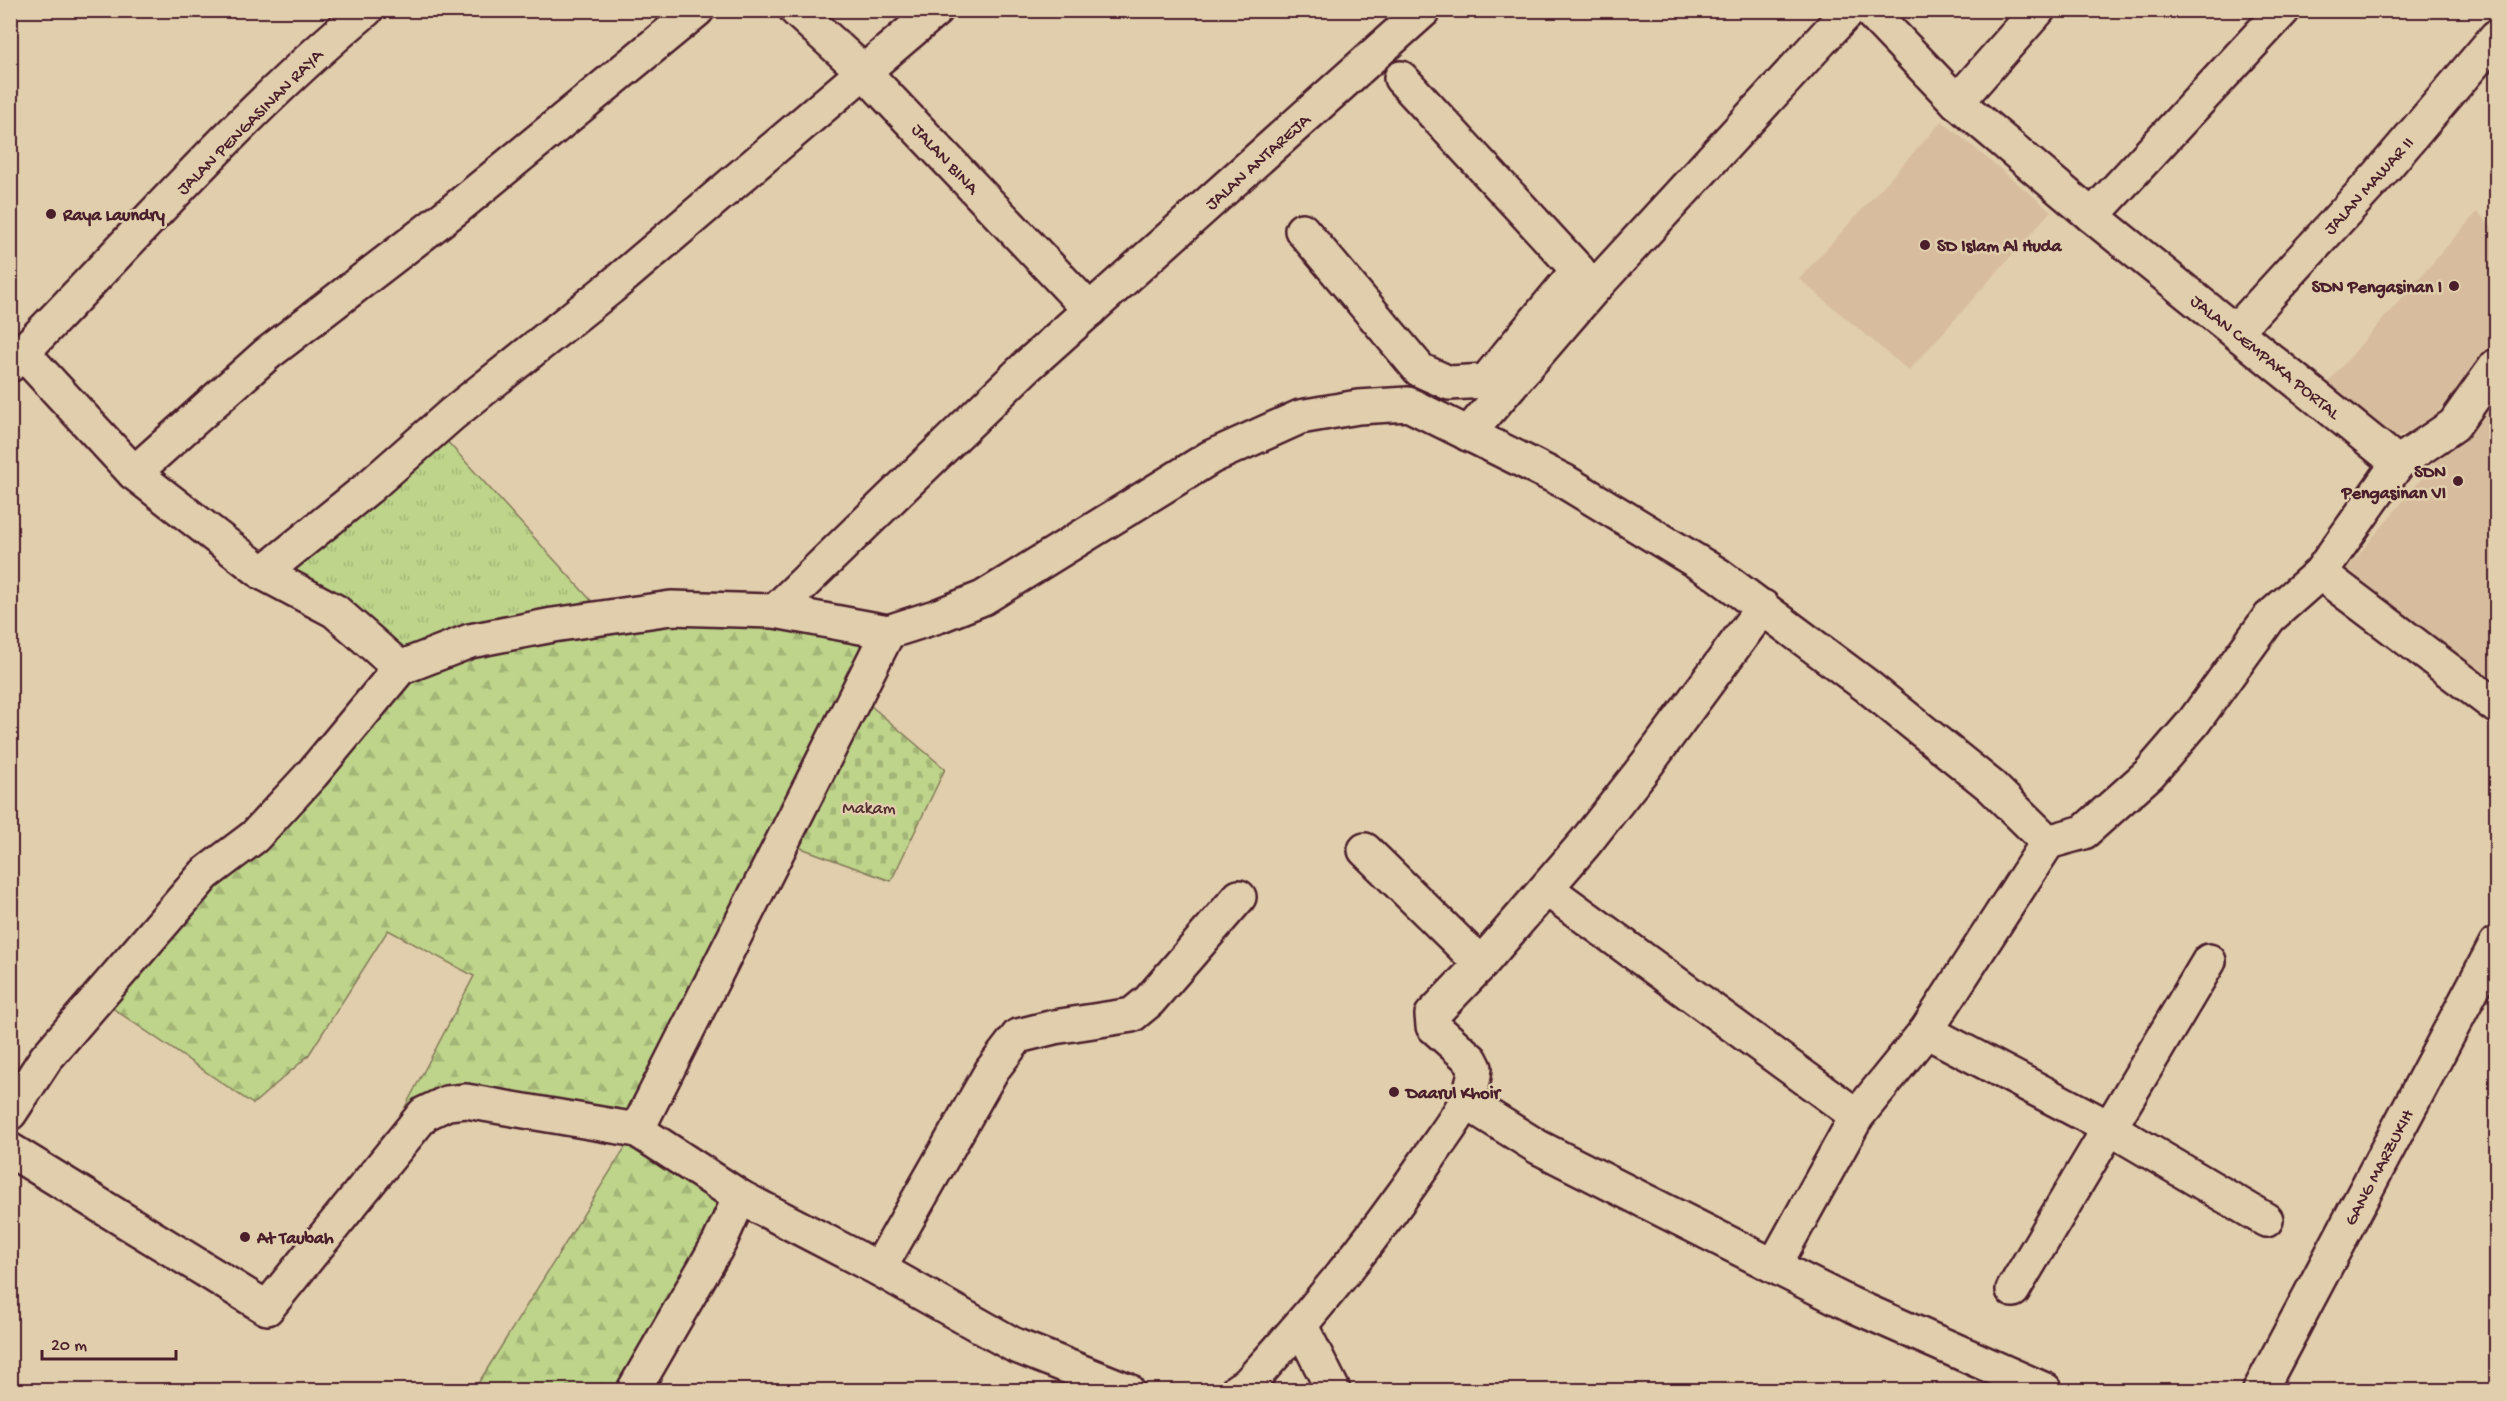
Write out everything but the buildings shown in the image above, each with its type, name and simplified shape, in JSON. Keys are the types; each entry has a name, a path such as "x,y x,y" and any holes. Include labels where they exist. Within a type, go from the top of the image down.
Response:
{"street":[{"name":"JALAN PENGASINAN RAYA","path":"16,359 255,111 318,50 366,10"},
{"path":"134,472 267,354 454,210 697,10"},
{"name":"JALAN BINA","path":"796,10 864,72 1090,310"},
{"path":"262,573 368,488 451,415 610,288 936,10"},
{"name":"JALAN ANTAREJA","path":"775,612 1026,367 1424,10"},
{"path":"1302,230 1420,370 1449,382 1486,381 1849,10"},
{"name":"JALAN CEMPAKA PORTAL","path":"1869,10 1957,102 2092,216 2398,463"},
{"path":"1957,102 2038,10"},
{"path":"2092,216 2283,10"},
{"name":"JALAN MAWAR II","path":"2236,331 2377,177 2496,37"},
{"path":"1401,78 1585,280"},
{"path":"1468,434 1585,280"},
{"path":"16,359 134,472 262,573 335,611 400,668"},
{"path":"1774,1266 1857,1116 1926,1031 2048,842 2084,832 2149,774 2193,723 2269,618 2320,573 2398,463 2454,425 2496,366"},
{"path":"10,1113 46,1058 198,883 254,837 312,774 400,668 470,641 553,625 671,608 775,612 888,632 983,598 1211,457 1300,417 1358,407 1408,404 1564,481 1717,574 1867,686 1991,786 2048,842"},
{"path":"2320,573 2496,706"},
{"path":"1238,1390 1248,1384 1301,1326 1371,1240 1466,1102 1475,1078 1475,1068 1471,1060 1433,1026 1432,1016 1546,889 1647,764 1763,607"},
{"path":"637,1130 888,632"},
{"path":"1365,850 1481,964"},
{"path":"1546,889 1857,1116"},
{"path":"879,1269 992,1070 1017,1036 1054,1027 1132,1015 1149,1001 1239,897"},
{"name":"GANG MARZUKIH","path":"2260,1390 2496,944"},
{"path":"2013,1290 2108,1127 2209,962"},
{"path":"1926,1031 2108,1127 2266,1220"},
{"path":"10,1150 267,1308 424,1114 447,1103 466,1101 637,1130 740,1197 879,1269 1014,1345 1127,1390"},
{"path":"1466,1102 1538,1147 1850,1304 2032,1388"},
{"path":"634,1390 719,1243 740,1197"},
{"path":"1301,1326 1333,1390"}],"shaded area":[{"name":"SD Islam Al Huda","path":"1942,121 2051,211 1909,371 1799,279"},
{"name":"SDN Pengasinan I","path":"2477,212 2496,231 2496,341 2423,431 2382,438 2322,389"},
{"name":"SDN Pengasinan VI","path":"2496,389 2496,689 2344,572"}],"green space":[{"path":"436,429 607,618 400,668 263,573"},
{"path":"671,608 888,632 637,1130 740,1197 618,1390 474,1390 636,1130 424,1114 405,1107 474,976 388,930 308,1056 253,1104 105,1003 400,668"},
{"name":"Makam","path":"864,700 945,769 891,881 793,845"}],"place":[{"name":"Raya Laundry","path":"51,214"},
{"name":"SD Islam Al Huda","path":"1925,245"},
{"name":"SDN Pengasinan I","path":"2454,286"},
{"name":"SDN Pengasinan VI","path":"2458,481"},
{"name":"Daarul Khoir","path":"1394,1092"},
{"name":"At Taubah","path":"245,1237"}]}
